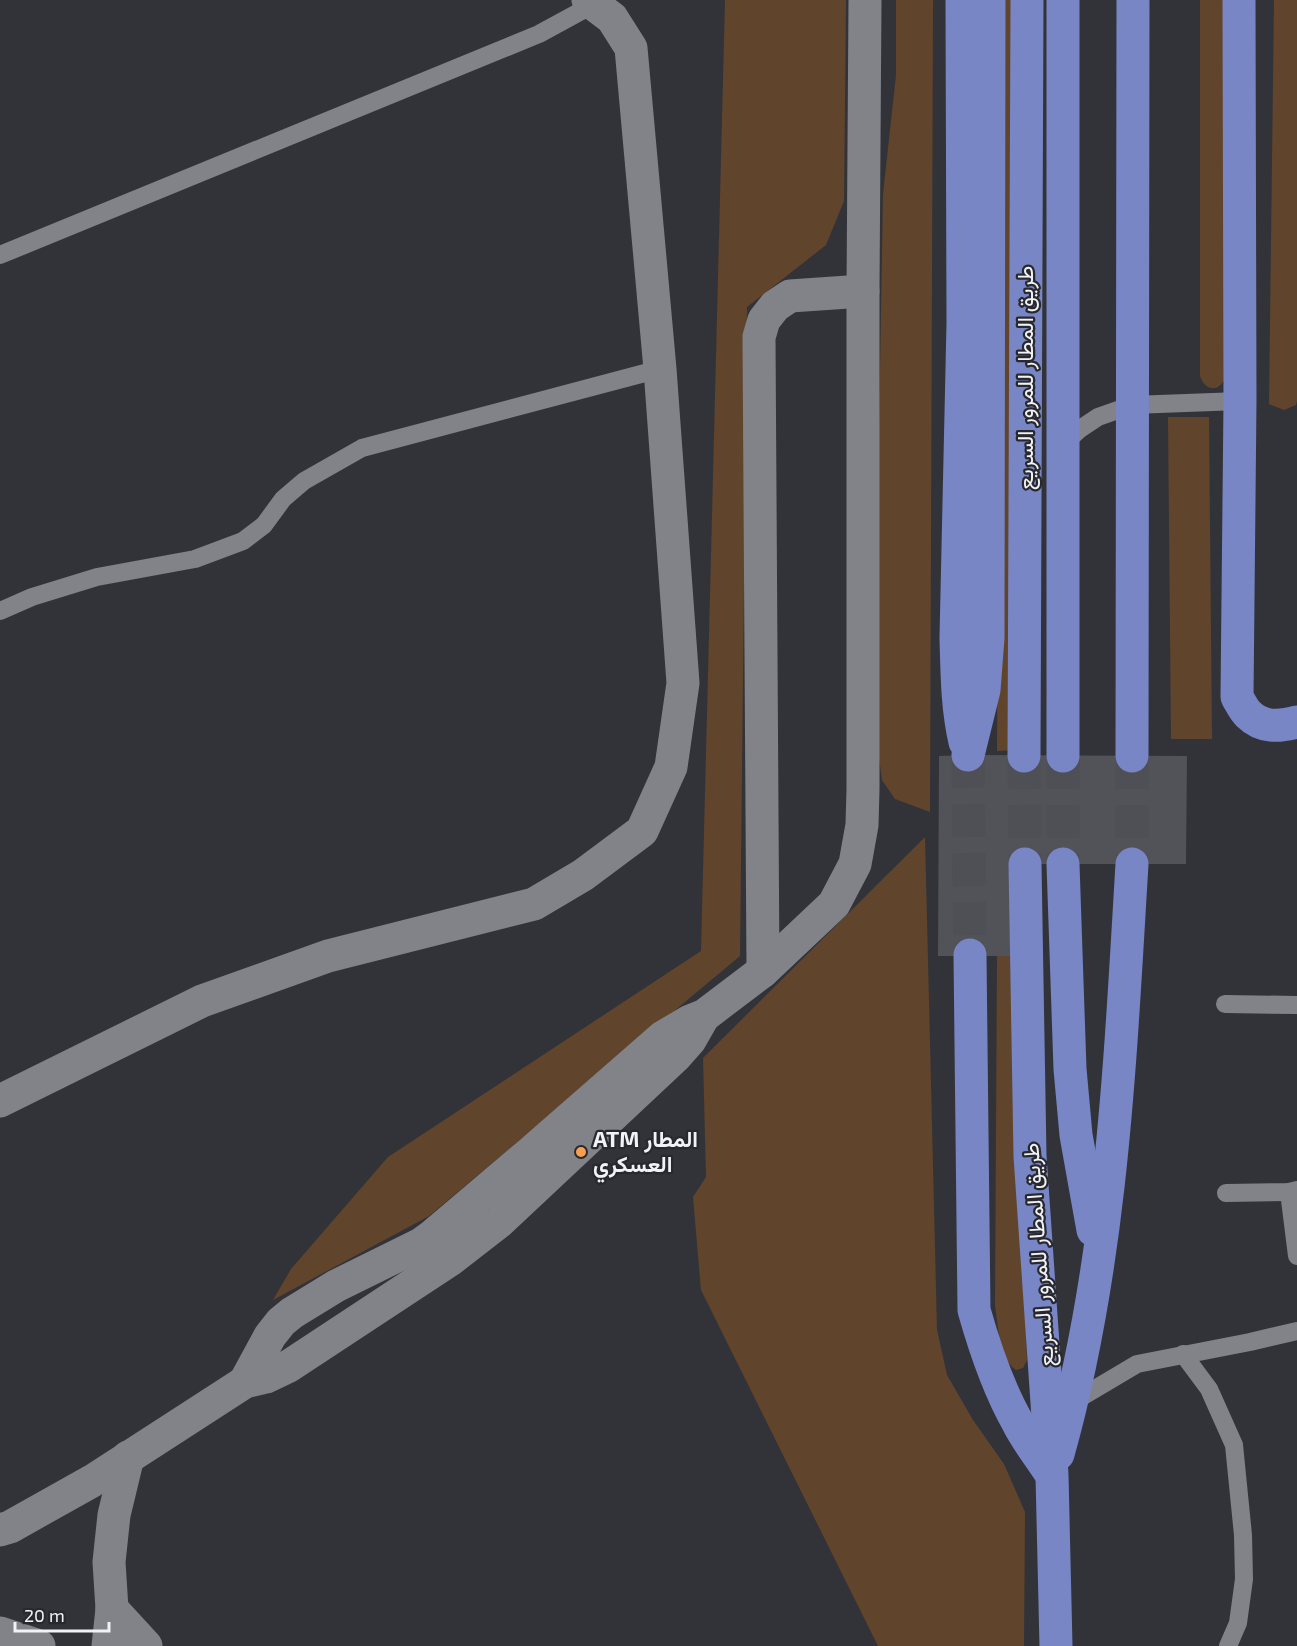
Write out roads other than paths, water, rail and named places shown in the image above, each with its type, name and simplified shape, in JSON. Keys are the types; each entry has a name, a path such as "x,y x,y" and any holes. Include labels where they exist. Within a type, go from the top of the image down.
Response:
{"highway":[{"path":"962,0 963,323 956,638 960,720 968,755 984,690 988,638 989,0"},
{"name":"طريق المطار للمرور السريع","path":"1024,756 1027,0"},
{"path":"1063,0 1063,756"},
{"path":"1131,756 1132,0"},
{"path":"1239,0 1240,401 1237,697 1247,713 1263,724 1282,727 1297,722"},
{"name":"طريق المطار للمرور السريع","path":"1025,864 1030,1156 1052,1476 1056,1646"},
{"path":"1064,864 1070,1069 1076,1135 1099,1263"},
{"path":"1052,1476 1073,1402 1099,1263 1118,1089 1132,864"},
{"path":"970,956 974,1310 999,1386 1018,1424 1052,1476"}],"street":[{"path":"245,1382 270,1336 281,1322 336,1286 421,1244 432,1236 663,1037 705,1015 763,971 834,904 855,864 862,825 863,789 864,0"},
{"path":"0,1101 213,998 328,956 534,904 583,875 642,831 671,767 682,683 660,369 631,48 612,18 591,2"},
{"path":"763,971 759,337 764,320 775,306 790,296 862,291"},
{"path":"0,1530 10,1527 82,1487 245,1382 266,1377 283,1369 450,1260 499,1222 675,1057 690,1040 705,1015"},
{"path":"336,1286 356,1322"},
{"path":"108,1646 112,1609 110,1550 114,1515 128,1457"},
{"path":"112,1609 146,1646"},
{"path":"0,1633 39,1646"}],"lane":[{"path":"0,255 539,34 591,2"},
{"path":"0,611 32,597 97,577 195,560 243,542 264,525 283,499 304,481 362,448 660,369"},
{"path":"1063,444 1098,417 1132,405 1240,401"},
{"path":"1225,1004 1297,1005"},
{"path":"1226,1193 1293,1191 1297,1256"},
{"path":"1073,1402 1137,1364 1297,1331"},
{"path":"1183,1354 1209,1389 1234,1445 1244,1535 1244,1579 1238,1623 1228,1646"}],"tunnel":[{"path":"968,755 970,955"},
{"path":"1024,756 1025,864"},
{"path":"1063,756 1063,864"},
{"path":"1132,756 1132,864"}],"place":[{"name":"ATM المطار العسكري","path":"581,1152"}]}
